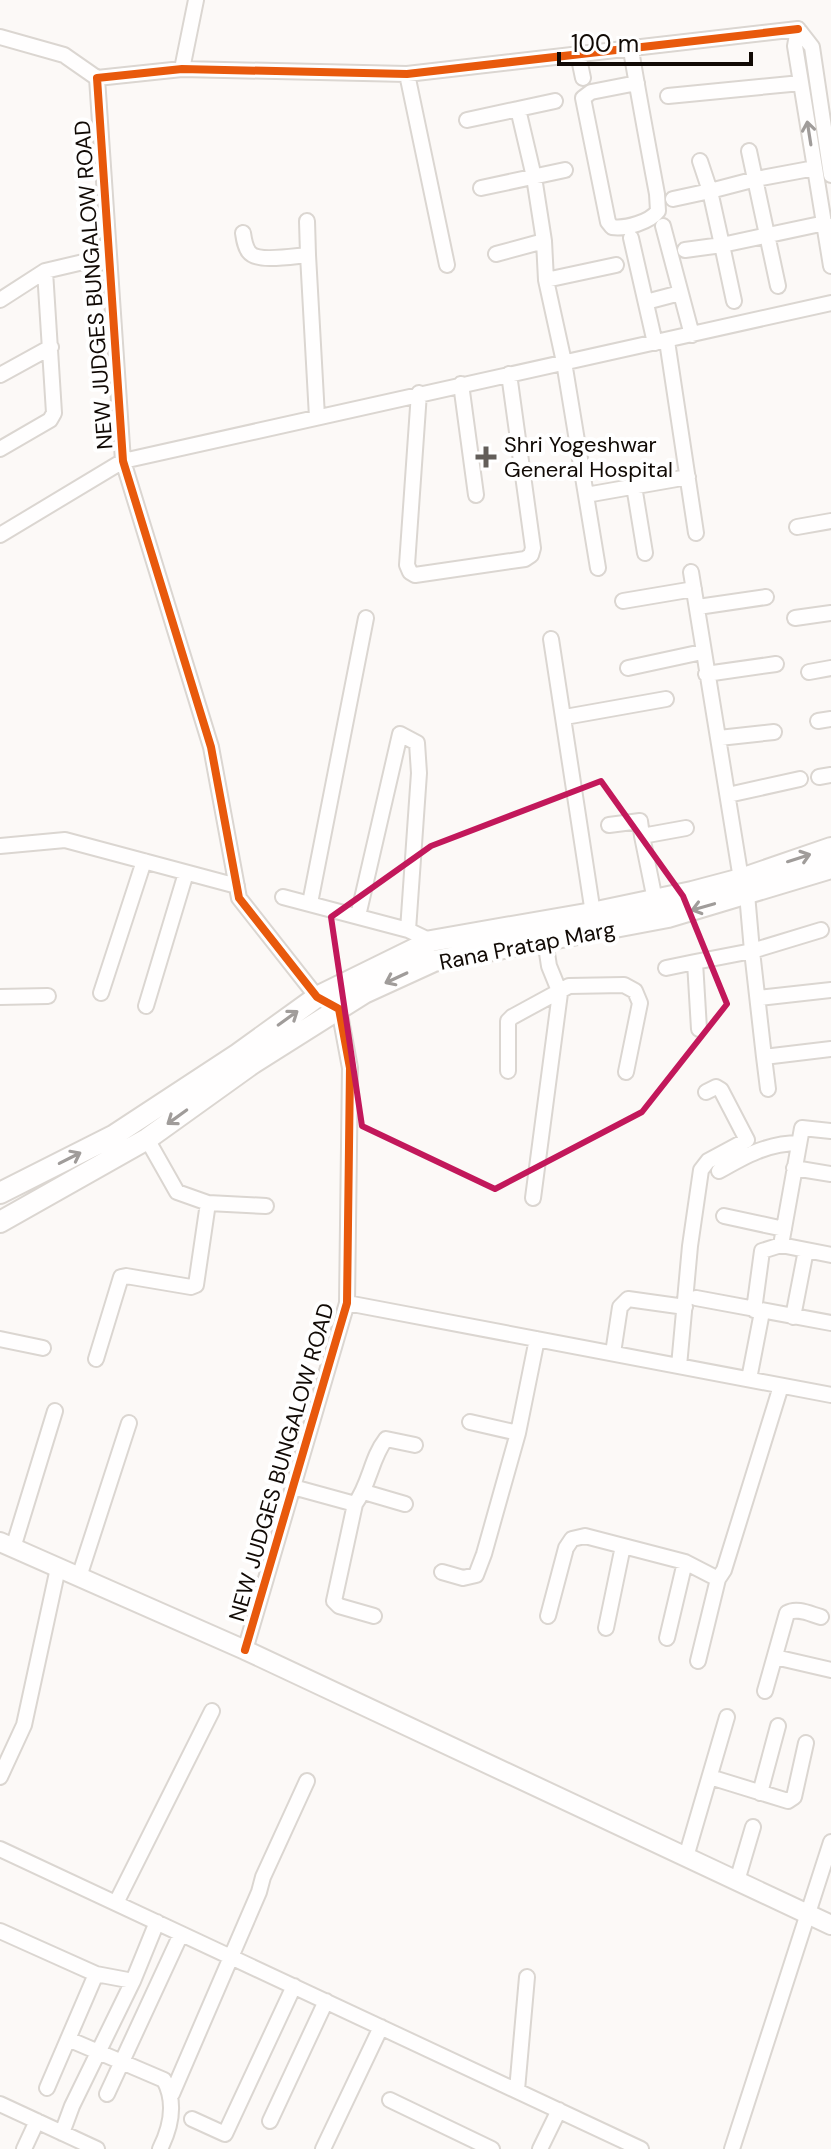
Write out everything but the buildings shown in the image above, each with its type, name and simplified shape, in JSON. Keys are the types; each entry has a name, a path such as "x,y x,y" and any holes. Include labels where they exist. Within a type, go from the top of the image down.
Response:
{"main road":[{"name":"Rana Pratap Marg","path":"0,1193 113,1136 238,1054 317,997 431,941 668,917 831,848"},
{"name":"Rana Pratap Marg","path":"0,1222 147,1139 253,1063 364,993 434,961 545,940 655,900 744,887 831,868"}],"street":[{"path":"182,69 196,0"},
{"path":"0,37 64,55 97,78 182,69 407,74 798,29"},
{"path":"798,29 795,46 831,266"},
{"path":"798,29 812,47 831,175"},
{"path":"631,50 637,83 658,211 653,217 618,228 608,222 583,98 591,92 637,83"},
{"path":"578,54 583,78"},
{"path":"407,74 447,265"},
{"name":"NEW JUDGES BUNGALOW ROAD","path":"97,78 123,461 211,747 239,898 317,997 339,1009 350,1068 347,1303 245,1650"},
{"path":"668,96 801,83"},
{"path":"467,120 555,101"},
{"path":"518,109 534,177 544,241 546,280 564,362 598,568"},
{"path":"749,151 778,286"},
{"path":"700,161 710,191 734,301"},
{"path":"673,199 815,168"},
{"path":"481,188 565,170"},
{"path":"307,221 317,417"},
{"path":"685,250 825,223"},
{"path":"663,226 692,335"},
{"path":"243,233 246,249 251,256 308,255"},
{"path":"631,238 646,302 661,342 696,533"},
{"path":"496,254 544,241"},
{"path":"0,300 45,271 109,256"},
{"path":"546,280 616,265"},
{"path":"0,449 50,420 54,413 45,271"},
{"path":"646,302 680,293"},
{"path":"0,535 123,461 831,303"},
{"path":"0,375 51,347"},
{"path":"419,393 407,565 410,572 415,575 525,559 531,555 533,548 509,374"},
{"path":"461,384 476,495"},
{"path":"586,495 688,477"},
{"path":"634,486 645,553"},
{"path":"797,527 831,521"},
{"path":"691,572 702,652 744,887 768,1089"},
{"path":"623,601 694,589"},
{"path":"698,607 766,597"},
{"path":"795,618 831,613"},
{"path":"310,903 366,618"},
{"path":"551,639 594,923"},
{"path":"628,668 702,652"},
{"path":"706,674 776,664"},
{"path":"809,672 831,668"},
{"path":"565,717 666,699"},
{"path":"719,738 774,732"},
{"path":"358,916 400,734 417,743 419,773 408,930"},
{"path":"728,795 800,779"},
{"path":"609,825 640,821 655,900"},
{"path":"642,836 686,828"},
{"path":"0,846 65,840 237,886"},
{"path":"101,993 144,861"},
{"path":"146,1006 186,873"},
{"path":"283,897 408,930 431,941"},
{"path":"666,968 752,951 821,930"},
{"path":"533,1198 560,993 549,966 545,940"},
{"path":"695,962 699,1029"},
{"path":"508,1071 508,1021 569,986 624,985 635,991 640,1003 626,1072"},
{"path":"759,998 831,990"},
{"path":"0,997 48,996"},
{"path":"764,1057 831,1049"},
{"path":"679,1366 691,1303 701,1170 708,1161 747,1140 721,1090 716,1087 706,1092"},
{"path":"781,1245 802,1128 831,1131"},
{"path":"147,1139 177,1192 208,1203 266,1206"},
{"path":"719,1171 752,1152 778,1143 799,1143"},
{"path":"794,1168 831,1174"},
{"path":"96,1359 121,1277 191,1287 196,1285 208,1203"},
{"path":"724,1216 784,1229"},
{"path":"749,1379 762,1251 766,1247 781,1245 831,1255"},
{"path":"793,1317 806,1250"},
{"path":"613,1353 620,1307 628,1299 691,1303 831,1323"},
{"path":"347,1303 831,1395"},
{"path":"0,1339 43,1348"},
{"path":"442,1572 463,1578 476,1575 518,1433 537,1339"},
{"path":"698,1661 718,1579 724,1570 781,1386"},
{"path":"55,1411 7,1545 245,1650 831,1925"},
{"path":"470,1422 518,1433"},
{"path":"79,1577 129,1423"},
{"path":"374,1616 339,1606 334,1601 359,1498 379,1447 386,1439 415,1445"},
{"path":"293,1487 405,1504"},
{"path":"548,1616 566,1548 572,1539 585,1536 685,1562 718,1579"},
{"path":"606,1628 623,1546"},
{"path":"667,1638 685,1562"},
{"path":"0,1777 24,1725 58,1568"},
{"path":"765,1691 787,1613 792,1610 821,1617"},
{"path":"775,1657 831,1670"},
{"path":"116,1903 212,1711"},
{"path":"686,1857 727,1717"},
{"path":"760,1793 778,1726"},
{"path":"710,1777 788,1801 794,1797 806,1743"},
{"path":"160,2149 169,2133 172,2094 307,1781"},
{"path":"737,1881 753,1827"},
{"path":"732,2149 831,1842"},
{"path":"0,1849 641,2149"},
{"path":"62,2133 157,1922"},
{"path":"0,1931 96,1974 133,1981"},
{"path":"107,2094 181,1934"},
{"path":"47,2088 96,1974"},
{"path":"517,2090 527,1977"},
{"path":"192,2119 225,2134 294,1986"},
{"path":"270,2121 326,2001"},
{"path":"323,2149 381,2027"},
{"path":"68,2039 164,2080 172,2094"},
{"path":"390,2100 486,2148"},
{"path":"0,2104 97,2149"},
{"path":"540,2149 559,2110"},
{"path":"24,2149 37,2121"}],"highlighted area":[{"path":"601,781 683,896 727,1004 642,1112 495,1189 362,1126 331,917 431,846"}],"cycle path":[{"path":"245,1650 347,1303 350,1068 339,1009 317,997 239,898 211,747 123,461 97,78 182,69 407,74 798,29"}],"place":[{"name":"Shri Yogeshwar General Hospital","path":"486,457"}]}
